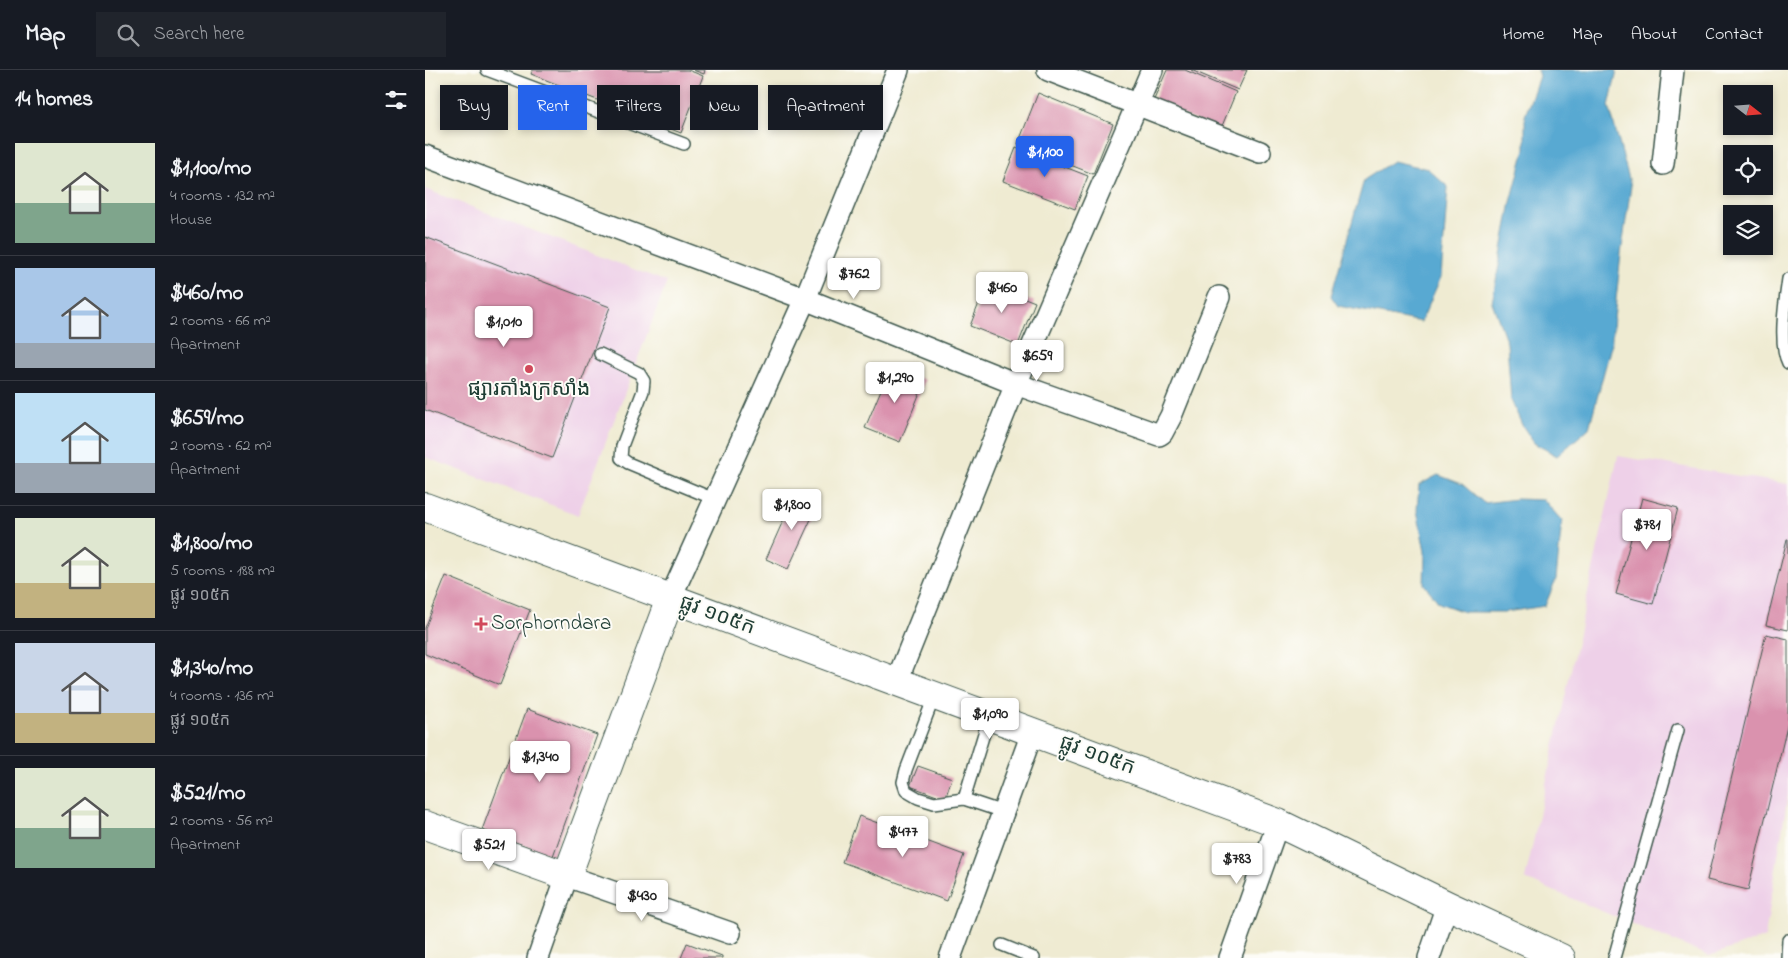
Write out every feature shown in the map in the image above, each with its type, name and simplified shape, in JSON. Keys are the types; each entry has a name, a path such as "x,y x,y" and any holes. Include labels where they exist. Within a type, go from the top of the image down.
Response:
{"main road":[{"name":"ផ្លូវ ១០៥ក","path":"425,507 1278,823 1561,958"},
{"path":"425,825 567,876 670,599"}],"street":[{"path":"670,599 805,299 898,70"},
{"path":"1048,70 1260,152"},
{"path":"896,683 1016,384 1152,70"},
{"path":"1663,164 1673,70"},
{"path":"425,156 805,299 1016,384 1159,435 1171,416 1219,297"},
{"path":"950,958 1032,732"},
{"path":"1230,958 1278,823"},
{"path":"538,958 567,876 730,933"},
{"path":"1429,958 1447,905"}],"lane":[{"path":"487,70 683,144"},
{"path":"1788,279 1784,312 1785,356 1788,363"},
{"path":"600,354 639,373 644,381 643,391 621,446 621,458 628,463 714,499"},
{"path":"934,696 903,782 906,791 934,803 964,799 1003,812"},
{"path":"964,799 989,717"},
{"path":"1614,958 1678,730"},
{"path":"1787,958 1788,940"},
{"path":"1002,944 1034,958"}],"shaded area":[{"name":"ផ្សារតាំងក្រសាំង","path":"425,189 667,282 578,515 425,457"},
{"path":"1618,456 1788,484 1788,794 1765,937 1709,956 1525,879"}],"water":[{"path":"1537,70 1617,70 1609,106 1631,186 1611,346 1589,428 1557,456 1534,443 1522,425 1511,400 1507,343 1492,302 1511,202 1525,149 1525,116 1539,76"},
{"path":"1393,161 1428,169 1448,187 1441,277 1421,322 1338,306 1331,296 1364,180"},
{"path":"1438,475 1462,484 1484,503 1516,499 1544,500 1562,521 1556,579 1545,606 1506,612 1464,612 1439,603 1424,584 1425,552 1417,510 1419,485"}],"building":[{"path":"533,70 688,70 703,76 700,85 690,85 690,110 681,133 673,130 680,130 680,85 597,85 597,100 587,96 587,85 559,85 531,74"},
{"path":"693,70 705,70 704,74"},
{"path":"1167,70 1185,70 1236,92 1220,131 1153,102"},
{"path":"1191,70 1247,70 1238,90"},
{"path":"1038,93 1113,124 1093,174 1018,144"},
{"path":"1016,148 1088,176 1075,209 1003,181"},
{"path":"425,237 610,307 552,458 425,410"},
{"path":"987,283 1035,302 1018,345 970,326"},
{"path":"891,366 925,380 900,442 865,428"},
{"path":"795,494 818,504 788,569 766,559"},
{"path":"1642,498 1678,508 1653,604 1616,594"},
{"path":"1788,539 1788,630 1766,625"},
{"path":"446,576 530,610 500,685 425,654 425,628"},
{"path":"1766,634 1788,639 1788,722 1748,890 1707,880"},
{"path":"527,709 597,735 553,856 482,830"},
{"path":"918,766 952,778 945,799 910,786"},
{"path":"859,816 964,855 947,901 842,862"},
{"path":"687,943 722,956 722,958 681,958"}],"place":[{"name":"ផ្សារតាំងក្រសាំង","path":"529,369"},
{"name":"Sorphorndara","path":"481,624"}]}
